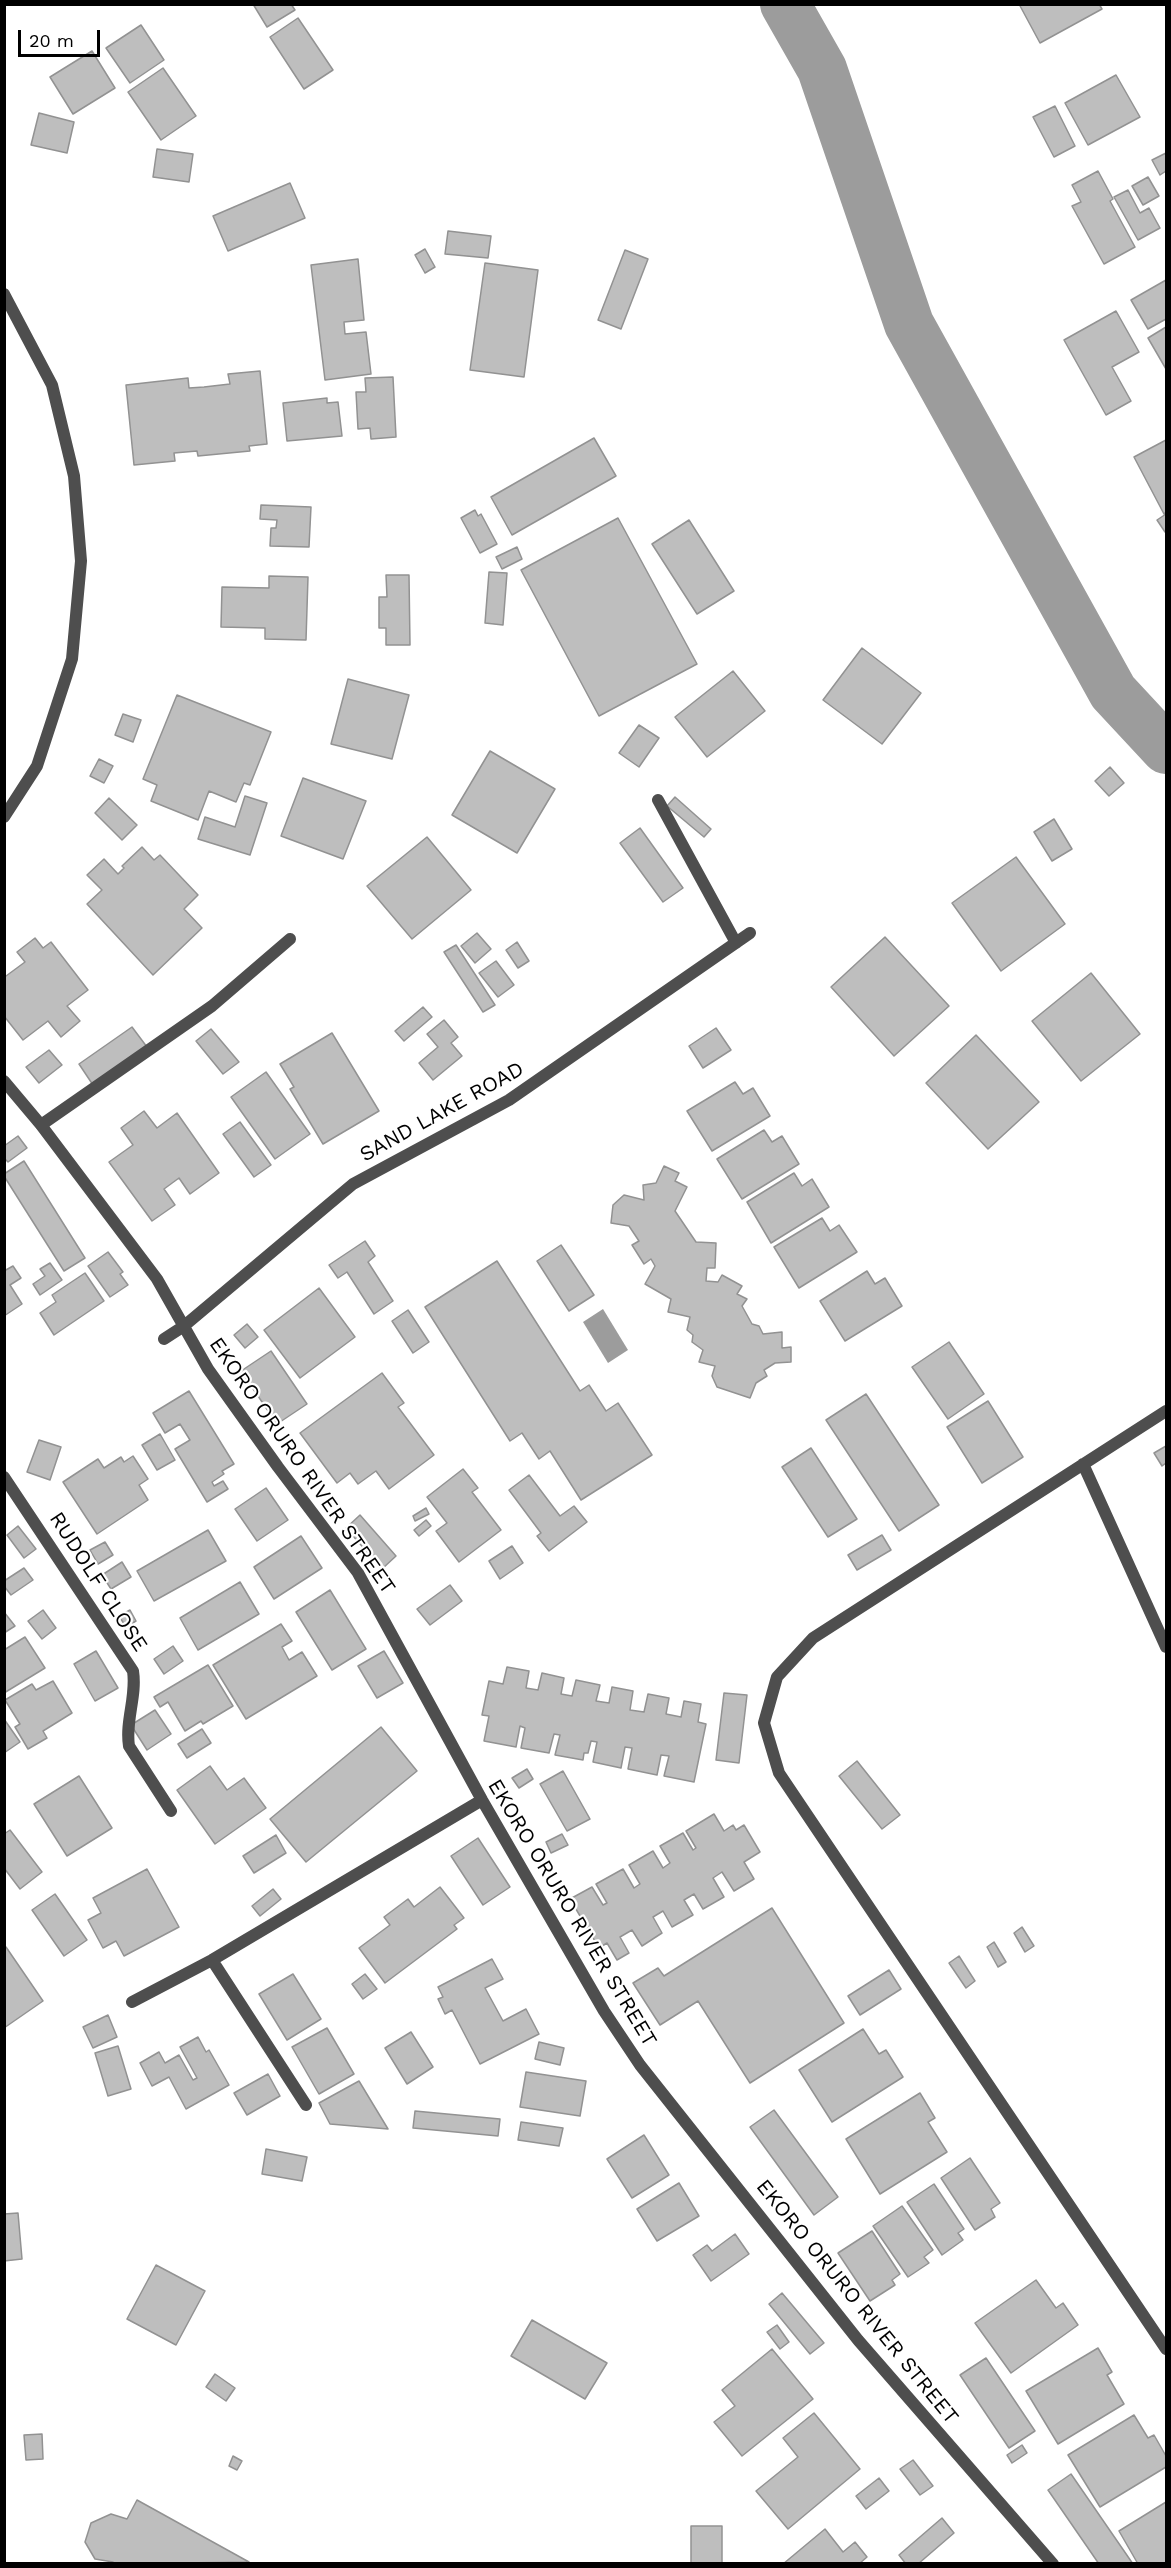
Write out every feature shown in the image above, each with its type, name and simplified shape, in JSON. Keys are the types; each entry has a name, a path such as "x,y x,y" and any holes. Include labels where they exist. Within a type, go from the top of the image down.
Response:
{"street":[{"path":"4,294 52,385 74,476 81,561 72,659 37,766 4,817"},
{"path":"657,800 736,943"},
{"name":"SAND LAKE ROAD","path":"164,1339 183,1326 353,1184 509,1100 750,933"},
{"path":"41,1125 212,1006 290,939"},
{"name":"EKORO ORURO RIVER STREET","path":"4,1081 41,1125 157,1279 208,1369 358,1574 482,1800 604,2011 640,2065 858,2340 1053,2564"},
{"path":"1167,1411 813,1638 777,1677 764,1722 779,1773 1162,2333 1167,2349"},
{"path":"1083,1464 1167,1647"},
{"name":"RUDOLF CLOSE","path":"4,1477 133,1671 135,1685 128,1734 129,1746 171,1811"},
{"path":"132,2002 212,1960 482,1800"},
{"path":"212,1960 306,2104"}],"shaded area":[{"path":"603,1309 628,1350 608,1363 583,1322"}],"building":[{"path":"253,4 291,4 295,10 267,27"},
{"path":"1019,4 1099,4 1102,9 1040,43"},
{"path":"298,18 333,70 304,89 270,37"},
{"path":"141,25 164,60 130,83 106,48"},
{"path":"92,51 115,88 73,114 50,77"},
{"path":"163,68 196,116 161,140 128,92"},
{"path":"1116,75 1140,117 1088,145 1065,103"},
{"path":"1055,106 1075,146 1054,157 1033,117"},
{"path":"39,113 74,122 67,153 31,145"},
{"path":"157,149 193,154 189,182 153,177"},
{"path":"1166,153 1166,171 1160,175 1152,160"},
{"path":"1098,171 1113,199 1110,201 1135,247 1104,264 1072,206 1081,202 1072,185"},
{"path":"1148,177 1159,196 1143,205 1132,186"},
{"path":"290,183 305,218 228,251 213,216"},
{"path":"1128,190 1140,213 1149,208 1160,228 1138,240 1114,197"},
{"path":"448,231 491,236 488,258 445,254"},
{"path":"425,249 435,267 425,273 415,255"},
{"path":"625,250 648,259 621,329 598,320"},
{"path":"358,259 364,320 344,322 345,334 366,332 371,374 325,380 311,265"},
{"path":"485,263 538,270 524,377 470,370"},
{"path":"1166,280 1166,319 1148,329 1131,300"},
{"path":"1116,311 1139,352 1112,367 1131,401 1106,415 1064,340"},
{"path":"1166,327 1166,369 1148,338"},
{"path":"260,371 267,444 249,446 250,451 198,456 197,451 174,453 175,461 134,465 126,385 188,378 189,388 204,387 230,384 228,374"},
{"path":"393,377 396,437 371,439 370,428 358,429 356,392 366,392 365,378"},
{"path":"327,398 327,403 338,402 342,436 287,441 283,403"},
{"path":"594,438 616,476 512,535 491,497"},
{"path":"1166,440 1166,512 1164,514 1134,457"},
{"path":"261,505 311,507 309,547 270,546 271,528 276,528 277,520 260,519"},
{"path":"475,510 478,516 481,514 497,544 480,553 461,518"},
{"path":"1166,514 1166,531 1165,532 1157,520"},
{"path":"618,518 697,664 599,716 521,570"},
{"path":"689,520 734,591 697,614 652,544"},
{"path":"517,547 522,559 502,569 496,557"},
{"path":"489,572 507,573 503,625 485,623"},
{"path":"386,575 409,575 410,645 386,645 386,628 379,628 379,597 387,597"},
{"path":"269,576 308,577 306,640 265,639 265,628 221,627 222,587 269,588"},
{"path":"862,648 921,693 882,744 823,700"},
{"path":"733,671 765,711 707,757 675,717"},
{"path":"348,679 409,695 392,759 331,744"},
{"path":"177,695 271,732 250,785 244,783 236,802 209,791 198,820 151,801 157,785 143,779"},
{"path":"123,714 141,720 133,742 115,735"},
{"path":"639,725 659,738 639,767 619,753"},
{"path":"490,751 555,789 517,853 452,815"},
{"path":"99,759 113,766 104,783 90,776"},
{"path":"1110,767 1124,783 1109,796 1095,781"},
{"path":"303,778 366,801 343,859 281,836"},
{"path":"245,796 267,803 250,855 198,839 205,817 235,827"},
{"path":"675,797 711,829 704,837 667,806"},
{"path":"109,798 137,825 122,840 95,813"},
{"path":"1054,819 1072,849 1052,861 1034,832"},
{"path":"640,828 683,888 663,902 620,843"},
{"path":"427,837 471,890 412,939 367,886"},
{"path":"142,847 154,860 160,855 198,895 184,909 202,928 153,975 87,904 102,890 87,875 104,859 118,874 124,868 122,866"},
{"path":"1016,857 1065,924 1001,971 952,903"},
{"path":"477,933 491,949 475,963 461,946"},
{"path":"885,937 949,1006 894,1056 831,987"},
{"path":"35,938 43,948 51,942 88,990 67,1006 80,1021 61,1037 48,1021 23,1040 4,1016 4,974 6,976 25,962 17,952"},
{"path":"517,942 529,961 518,968 506,950"},
{"path":"456,945 495,1005 483,1012 444,952"},
{"path":"496,961 514,985 498,997 479,973"},
{"path":"1091,973 1140,1034 1081,1081 1032,1021"},
{"path":"423,1007 432,1017 404,1041 395,1031"},
{"path":"444,1020 458,1037 451,1043 462,1056 433,1080 419,1063 438,1047 427,1034"},
{"path":"132,1027 147,1047 93,1085 79,1064"},
{"path":"716,1028 731,1050 703,1068 689,1046"},
{"path":"211,1029 239,1062 223,1074 196,1041"},
{"path":"332,1033 379,1111 323,1144 290,1089 294,1087 280,1064"},
{"path":"976,1035 1039,1102 988,1149 926,1083"},
{"path":"49,1050 62,1065 39,1083 26,1067"},
{"path":"266,1072 310,1134 275,1159 231,1097"},
{"path":"735,1082 743,1094 753,1088 770,1116 712,1151 687,1111"},
{"path":"144,1111 157,1128 177,1113 219,1173 190,1194 179,1178 164,1189 175,1205 152,1221 109,1162 133,1145 121,1128"},
{"path":"240,1122 271,1165 254,1177 223,1134"},
{"path":"764,1130 772,1142 782,1136 799,1164 742,1199 717,1159"},
{"path":"18,1136 27,1148 8,1162 4,1158 4,1146"},
{"path":"24,1161 85,1258 64,1271 4,1176"},
{"path":"664,1166 679,1173 675,1181 687,1187 675,1211 696,1242 716,1243 715,1268 707,1268 706,1281 718,1282 722,1275 742,1286 737,1294 747,1299 742,1306 752,1324 759,1326 763,1334 782,1332 782,1348 791,1347 791,1362 775,1363 764,1370 767,1376 756,1383 750,1398 717,1387 712,1376 715,1366 699,1362 703,1350 692,1342 693,1335 687,1330 690,1317 668,1312 671,1299 645,1284 655,1266 651,1259 644,1264 632,1245 639,1241 629,1226 611,1223 613,1205 624,1195 644,1200 643,1185 656,1183"},
{"path":"794,1173 802,1186 812,1179 829,1207 771,1243 747,1202"},
{"path":"822,1218 830,1231 839,1225 857,1252 799,1288 774,1247"},
{"path":"365,1241 375,1256 368,1262 393,1301 374,1314 347,1272 338,1278 329,1265"},
{"path":"561,1245 594,1295 569,1311 537,1261"},
{"path":"108,1252 123,1272 120,1274 128,1285 110,1297 88,1266"},
{"path":"497,1261 580,1391 589,1385 606,1411 618,1403 652,1455 581,1500 550,1451 539,1459 522,1433 510,1441 425,1307"},
{"path":"50,1263 62,1280 40,1295 33,1284 45,1276 40,1269"},
{"path":"13,1266 21,1278 10,1285 22,1304 4,1316 4,1271"},
{"path":"867,1271 875,1284 885,1278 902,1306 845,1341 820,1301"},
{"path":"85,1273 104,1301 54,1335 40,1313 56,1302 52,1295"},
{"path":"319,1288 355,1337 300,1378 264,1330"},
{"path":"408,1310 429,1342 413,1353 392,1321"},
{"path":"247,1324 258,1337 245,1348 234,1335"},
{"path":"949,1342 984,1394 948,1419 912,1367"},
{"path":"271,1351 307,1404 277,1424 241,1371"},
{"path":"382,1373 404,1403 398,1407 434,1455 389,1489 376,1471 358,1484 350,1473 337,1483 300,1433"},
{"path":"189,1391 234,1464 222,1471 224,1474 212,1482 214,1486 223,1481 228,1489 207,1502 175,1449 190,1440 180,1424 165,1433 153,1413"},
{"path":"866,1394 939,1505 899,1531 826,1420"},
{"path":"988,1401 1023,1457 982,1483 947,1427"},
{"path":"160,1434 175,1460 157,1470 142,1445"},
{"path":"39,1440 61,1447 50,1480 27,1472"},
{"path":"1166,1446 1166,1463 1162,1466 1154,1453"},
{"path":"811,1448 857,1519 828,1537 782,1467"},
{"path":"133,1456 148,1479 139,1485 148,1500 97,1534 63,1482 98,1459 104,1468 121,1457 124,1462"},
{"path":"463,1469 478,1488 472,1492 501,1530 459,1562 436,1531 447,1523 427,1497"},
{"path":"529,1475 560,1516 574,1506 587,1522 549,1551 537,1536 541,1533 509,1490"},
{"path":"266,1488 288,1520 257,1541 235,1509"},
{"path":"426,1508 429,1514 415,1521 413,1516"},
{"path":"360,1515 396,1556 382,1569 346,1528"},
{"path":"426,1520 431,1526 419,1536 414,1530"},
{"path":"18,1526 36,1549 24,1558 7,1535"},
{"path":"208,1530 226,1561 154,1601 137,1571"},
{"path":"882,1535 891,1550 857,1570 848,1555"},
{"path":"301,1536 322,1568 274,1599 254,1567"},
{"path":"105,1542 113,1555 98,1564 90,1550"},
{"path":"512,1546 523,1563 500,1579 489,1561"},
{"path":"122,1562 131,1577 111,1589 102,1575"},
{"path":"24,1568 33,1580 11,1595 4,1586 4,1581"},
{"path":"240,1582 259,1614 198,1650 180,1618"},
{"path":"450,1585 462,1601 430,1625 417,1609"},
{"path":"330,1590 366,1649 332,1670 296,1612"},
{"path":"43,1610 56,1628 42,1639 28,1621"},
{"path":"130,1610 136,1621 126,1627 119,1616"},
{"path":"4,1612 15,1626 4,1633"},
{"path":"281,1624 292,1641 282,1647 289,1660 302,1652 317,1676 246,1719 213,1665"},
{"path":"25,1637 45,1668 4,1693 4,1650"},
{"path":"173,1646 183,1661 164,1674 154,1659"},
{"path":"96,1651 118,1688 95,1701 74,1664"},
{"path":"384,1651 403,1683 377,1698 358,1666"},
{"path":"208,1665 233,1706 203,1724 201,1721 185,1731 168,1702 160,1707 154,1697"},
{"path":"507,1667 529,1671 526,1688 538,1690 542,1673 564,1678 561,1694 572,1696 576,1680 600,1685 596,1701 609,1703 612,1687 633,1691 630,1710 644,1712 648,1694 669,1698 666,1714 681,1717 684,1701 701,1704 698,1722 706,1724 694,1782 664,1776 669,1756 661,1755 657,1775 628,1769 632,1748 625,1747 621,1768 593,1762 597,1742 591,1741 588,1753 584,1753 583,1760 555,1755 560,1735 554,1734 549,1753 521,1748 525,1728 520,1726 516,1747 484,1741 489,1716 482,1715 489,1681 503,1684"},
{"path":"53,1681 72,1713 43,1731 47,1738 28,1749 15,1727 20,1724 5,1700 32,1684 36,1690"},
{"path":"724,1693 747,1695 739,1763 716,1760"},
{"path":"155,1710 171,1734 147,1750 131,1725"},
{"path":"4,1719 20,1742 4,1753"},
{"path":"381,1727 417,1771 306,1862 270,1819"},
{"path":"202,1729 211,1743 187,1758 178,1744"},
{"path":"857,1761 900,1815 882,1829 839,1776"},
{"path":"210,1766 227,1790 244,1778 266,1808 215,1844 177,1790"},
{"path":"527,1769 533,1779 519,1788 512,1778"},
{"path":"563,1771 590,1819 567,1831 540,1784"},
{"path":"79,1776 112,1828 67,1856 34,1804"},
{"path":"714,1814 724,1831 733,1825 736,1830 744,1825 760,1852 744,1862 754,1879 734,1891 722,1872 713,1878 724,1897 703,1909 694,1894 684,1900 693,1915 672,1927 663,1911 653,1917 662,1933 642,1946 632,1930 620,1937 629,1953 617,1960 607,1943 599,1948 570,1899 592,1887 603,1905 607,1903 596,1884 623,1869 634,1888 640,1884 629,1865 653,1851 663,1868 670,1863 660,1846 683,1833 693,1850 696,1848 686,1831"},
{"path":"10,1830 42,1872 20,1889 4,1868 4,1834"},
{"path":"562,1834 568,1845 551,1853 546,1842"},
{"path":"276,1835 286,1853 254,1873 243,1856"},
{"path":"478,1838 510,1887 483,1905 451,1856"},
{"path":"147,1869 179,1927 124,1956 116,1941 103,1948 88,1920 101,1913 93,1898"},
{"path":"440,1887 464,1918 454,1925 457,1929 385,1983 359,1948 390,1925 384,1917 408,1899 414,1907"},
{"path":"273,1889 281,1899 260,1916 252,1906"},
{"path":"55,1894 87,1940 64,1956 32,1910"},
{"path":"772,1908 844,2023 750,2083 698,2001 660,2025 633,1983 658,1968 664,1976"},
{"path":"1022,1927 1034,1946 1025,1952 1014,1933"},
{"path":"994,1942 1006,1962 998,1967 987,1947"},
{"path":"6,1947 43,2001 4,2028 4,1949"},
{"path":"959,1956 975,1981 966,1988 949,1963"},
{"path":"492,1959 503,1979 485,1988 503,2021 526,2009 539,2034 480,2064 452,2010 445,2014 438,1999 443,1997 438,1987"},
{"path":"889,1970 901,1989 860,2015 848,1996"},
{"path":"293,1974 321,2019 287,2040 259,1994"},
{"path":"365,1974 377,1989 363,1999 352,1984"},
{"path":"108,2015 117,2037 93,2048 83,2027"},
{"path":"327,2028 354,2074 319,2094 292,2047"},
{"path":"863,2029 879,2054 886,2050 903,2077 832,2122 799,2070"},
{"path":"411,2032 433,2067 407,2084 385,2048"},
{"path":"198,2037 206,2052 209,2050 229,2085 186,2109 169,2077 152,2086 140,2063 159,2052 165,2063 179,2055 193,2080 197,2078 180,2047"},
{"path":"539,2042 564,2048 560,2065 535,2059"},
{"path":"118,2046 131,2089 108,2096 95,2053"},
{"path":"526,2072 586,2081 580,2116 520,2107"},
{"path":"268,2074 280,2096 247,2115 234,2093"},
{"path":"359,2081 388,2129 330,2124 319,2103"},
{"path":"920,2093 935,2118 928,2122 947,2152 880,2194 846,2139"},
{"path":"774,2110 838,2197 814,2215 750,2127"},
{"path":"415,2111 500,2119 498,2136 413,2128"},
{"path":"521,2122 563,2128 559,2146 518,2140"},
{"path":"644,2135 669,2175 632,2198 607,2159"},
{"path":"266,2149 307,2157 302,2181 262,2174"},
{"path":"970,2158 1000,2203 991,2209 995,2217 975,2230 941,2178"},
{"path":"679,2183 699,2216 657,2241 637,2209"},
{"path":"934,2184 964,2229 958,2233 963,2240 942,2255 907,2202"},
{"path":"902,2206 933,2250 924,2257 929,2263 908,2277 873,2226"},
{"path":"18,2213 22,2259 4,2261 4,2214"},
{"path":"872,2231 900,2274 892,2280 895,2285 870,2301 838,2253"},
{"path":"735,2234 749,2254 711,2281 693,2255 707,2245 712,2251"},
{"path":"156,2265 205,2291 176,2345 127,2319"},
{"path":"1036,2280 1056,2308 1063,2303 1078,2325 1011,2373 975,2323"},
{"path":"782,2293 824,2343 810,2354 769,2304"},
{"path":"532,2320 607,2363 585,2399 511,2356"},
{"path":"777,2325 789,2342 780,2349 767,2332"},
{"path":"1098,2348 1112,2372 1107,2375 1124,2404 1058,2444 1026,2391"},
{"path":"772,2349 813,2399 742,2456 714,2422 735,2406 722,2390"},
{"path":"986,2358 1035,2431 1009,2448 960,2375"},
{"path":"215,2374 235,2388 226,2401 206,2387"},
{"path":"814,2413 860,2469 788,2529 756,2491 798,2457 783,2438"},
{"path":"1134,2415 1148,2438 1154,2435 1166,2456 1166,2467 1100,2507 1068,2455"},
{"path":"42,2434 43,2459 26,2460 24,2435"},
{"path":"1022,2445 1027,2453 1012,2463 1007,2455"},
{"path":"233,2456 242,2461 237,2470 229,2466"},
{"path":"913,2460 933,2486 920,2495 900,2469"},
{"path":"1071,2474 1133,2564 1099,2564 1048,2490"},
{"path":"879,2478 889,2491 866,2509 856,2496"},
{"path":"137,2500 249,2562 112,2564 113,2562 95,2559 85,2542 91,2523 111,2514 127,2519"},
{"path":"1166,2502 1166,2564 1138,2564 1119,2531"},
{"path":"942,2518 954,2533 918,2564 906,2564 899,2555"},
{"path":"691,2526 722,2526 722,2564 691,2564"},
{"path":"825,2529 843,2552 855,2542 867,2557 859,2564 783,2564"}],"waterway":[{"path":"785,4 822,69 909,324 1113,692 1166,749"}]}
